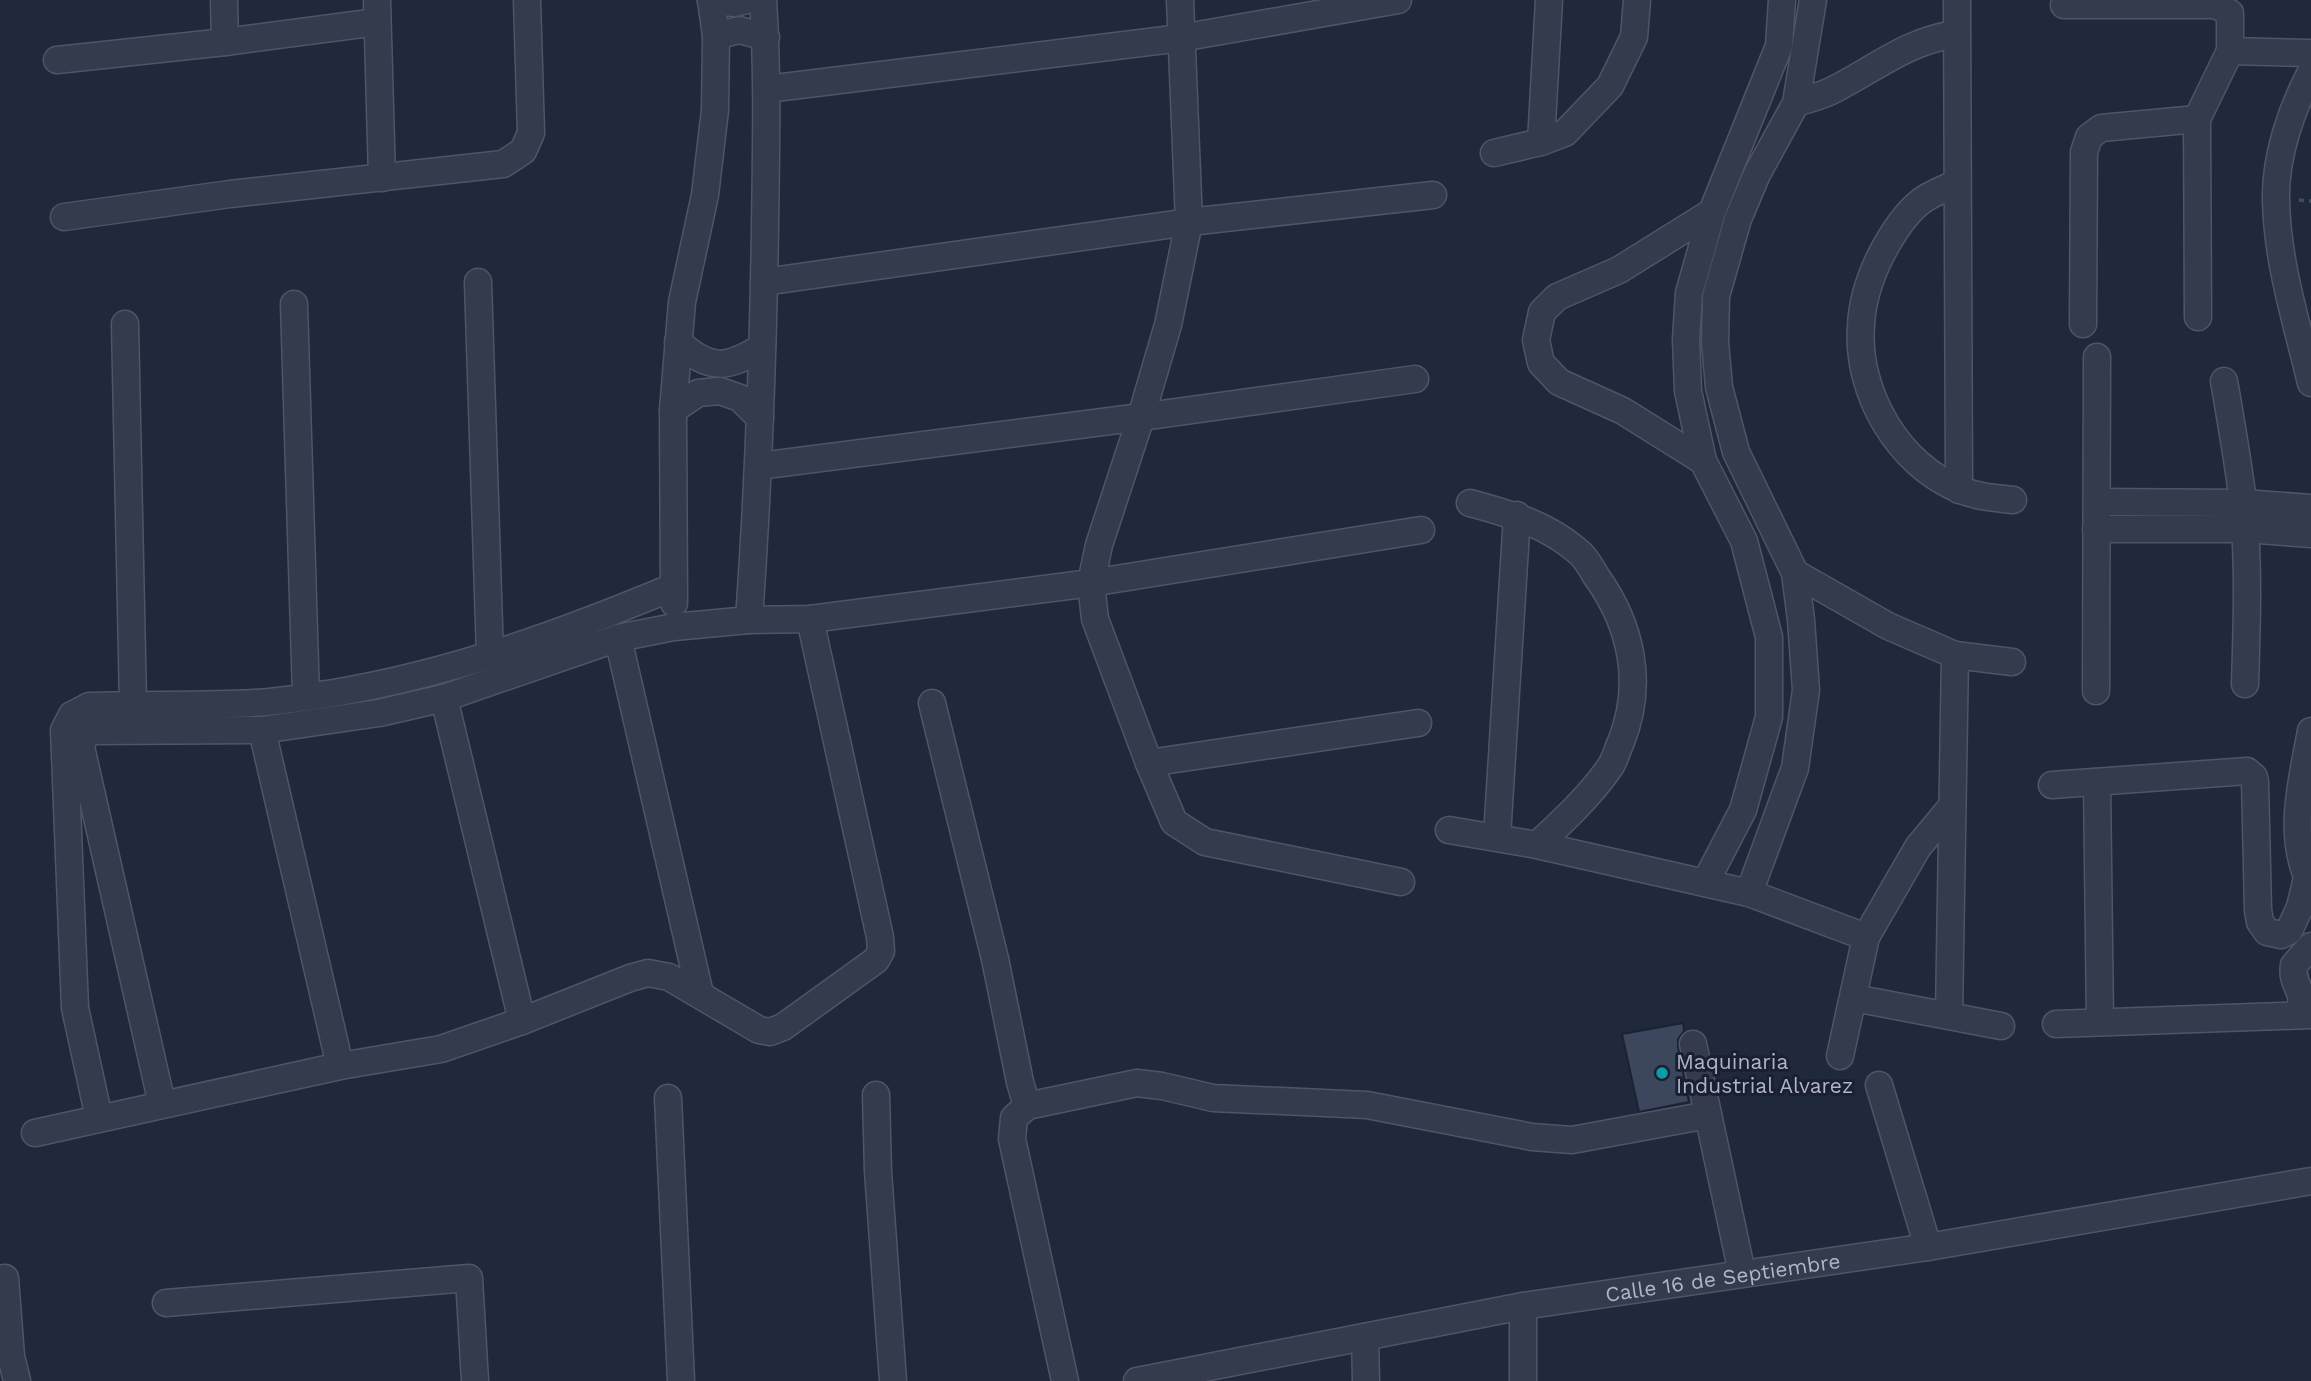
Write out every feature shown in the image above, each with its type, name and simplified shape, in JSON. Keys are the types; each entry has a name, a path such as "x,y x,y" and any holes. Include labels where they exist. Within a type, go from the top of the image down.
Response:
{"street":[{"path":"224,0 225,42"},
{"path":"64,217 230,194 503,164 523,151 531,133 527,0"},
{"path":"674,627 673,410 682,302 705,195 715,110 716,36 711,1 735,3 747,0"},
{"path":"749,620 759,466 764,282 767,89 763,0"},
{"path":"1180,0 1189,222 1168,325 1099,545 1091,583 1095,619 1174,822 1205,842 1401,882"},
{"path":"767,89 1181,38 1398,0"},
{"path":"1541,142 1549,0"},
{"path":"1494,153 1541,142 1565,132 1610,86 1634,37 1637,0"},
{"path":"1705,883 1743,810 1769,717 1769,637 1744,541 1703,461 1688,391 1686,339 1689,293 1712,212 1779,46 1782,0"},
{"path":"1749,893 1795,768 1806,690 1795,573 1736,452 1719,387 1714,342 1716,296 1738,219 1757,174 1796,103 1813,0"},
{"path":"1957,0 1959,490"},
{"path":"2064,5 2216,5 2231,13 2231,51 2197,119 2198,317"},
{"path":"57,60 225,42 377,11 382,178"},
{"path":"716,36 739,30 765,37"},
{"path":"1796,103 1832,91 1894,53 1939,36 1957,34"},
{"path":"2231,51 2311,53"},
{"path":"2311,72 2301,90 2285,136 2276,198 2283,265 2311,383"},
{"path":"2083,324 2084,152 2089,137 2102,128 2197,119"},
{"path":"1732,163 1757,174"},
{"path":"1957,183 1920,201 1887,243 1865,294 1861,345 1873,400 1908,454 1959,490 1980,497 2013,499"},
{"path":"764,282 1189,222 1433,195"},
{"path":"1703,461 1623,411 1559,382 1541,363 1536,340 1542,312 1557,297 1619,270 1712,212"},
{"path":"478,282 490,656"},
{"path":"294,304 306,697"},
{"path":"125,324 133,704"},
{"path":"678,342 696,358 719,364 742,359 762,347"},
{"path":"2096,357 2096,691"},
{"path":"759,466 1141,418 1415,379"},
{"path":"2224,381 2244,516 2248,606 2245,684"},
{"path":"673,410 698,393 720,391 740,398 760,418"},
{"path":"1732,517 1761,502"},
{"path":"2096,502 2244,516 2293,524 2311,508"},
{"path":"1470,503 1517,515 1541,525 1582,555 1612,598 1628,637 1634,684 1628,725 1611,765 1568,816 1537,845"},
{"path":"1497,837 1517,515"},
{"path":"2096,529 2244,516"},
{"path":"99,1118 75,1008 64,730 81,723 262,730 379,713 444,698 618,638 674,627 749,620 810,619 1091,583 1421,530"},
{"path":"1795,573 1888,626 1955,655 2012,662"},
{"path":"162,1104 81,747 84,737 81,723 89,706 256,704 374,686 435,673 490,656 610,613 673,586"},
{"path":"35,1133 340,1066 441,1049 648,973 669,977 759,1030 770,1032 783,1027 876,960 881,951 810,619"},
{"path":"618,638 700,994"},
{"path":"1949,1016 1955,655"},
{"path":"374,686 379,713"},
{"path":"444,698 522,1021"},
{"path":"932,703 995,960 1027,1106"},
{"path":"1149,763 1418,723"},
{"path":"262,730 340,1066"},
{"path":"2056,1024 2303,1015 2305,999 2293,972 2306,936 2309,881 2300,852 2297,813 2311,731"},
{"path":"2052,785 2243,771 2251,774 2255,782 2260,922 2267,932 2281,935 2289,932 2306,936"},
{"path":"2097,782 2100,1022"},
{"path":"1840,1056 1866,937 1918,847 1952,806"},
{"path":"1450,830 1537,845 1749,893 1866,937"},
{"path":"1854,998 2001,1026"},
{"path":"1693,1044 1742,1273"},
{"path":"1066,1381 1012,1139 1014,1118 1027,1106 1137,1083 1213,1098 1367,1105 1532,1137 1572,1140 1708,1115"},
{"path":"1879,1085 1928,1247"},
{"path":"876,1095 878,1171 893,1381"},
{"path":"668,1097 681,1381"},
{"name":"Calle 16 de Septiembre","path":"1137,1381 1523,1306 1928,1247 2311,1181"},
{"path":"5,1278 11,1356 17,1381"},
{"path":"166,1303 469,1278 475,1381"},
{"path":"1523,1306 1523,1381"},
{"path":"1365,1337 1366,1381"}],"building":[{"name":"Maquinaria Industrial Alvarez","path":"1683,1023 1684,1031 1678,1039 1678,1047 1689,1102 1639,1112 1622,1034"}],"place":[{"name":"Maquinaria Industrial Alvarez","path":"1662,1073"}]}
